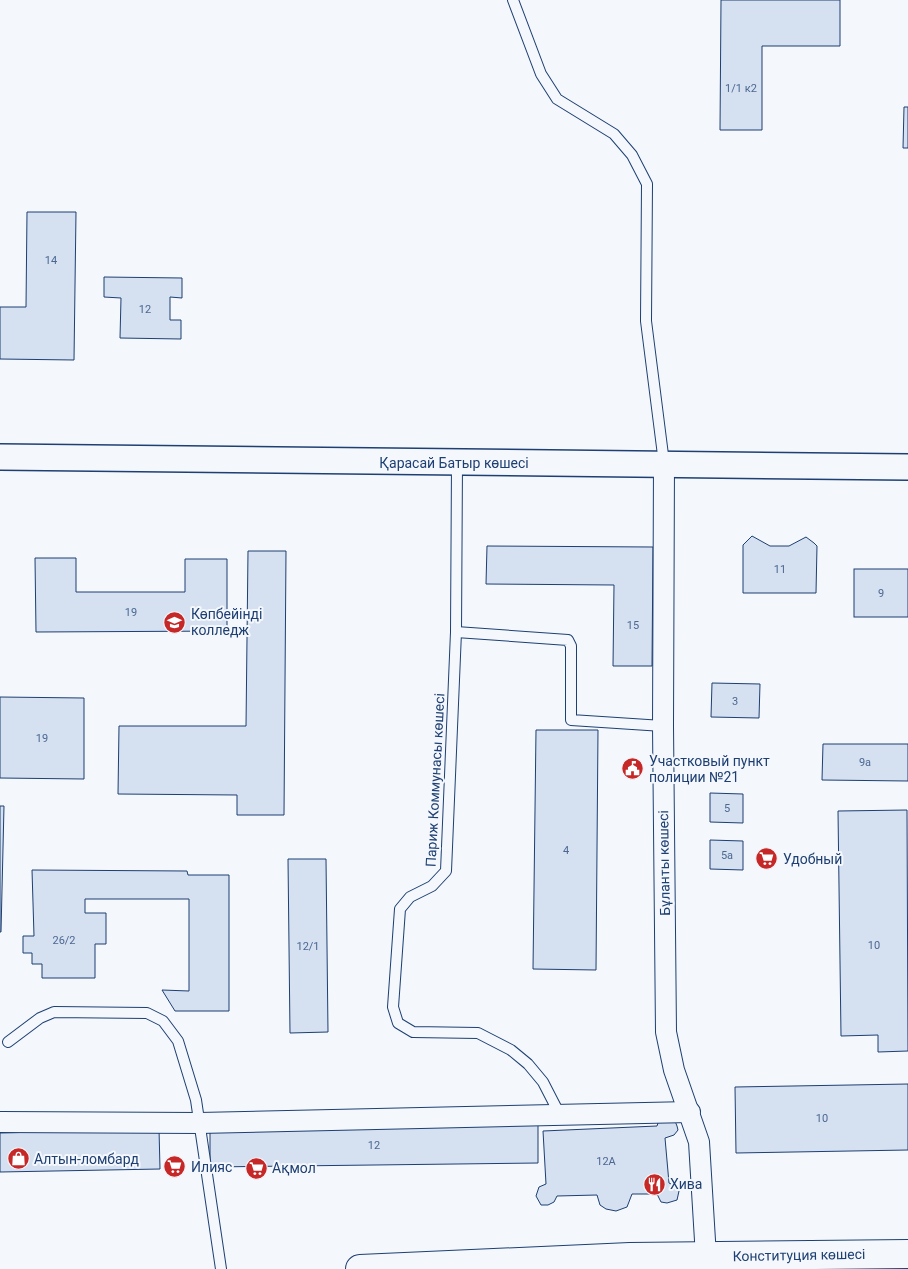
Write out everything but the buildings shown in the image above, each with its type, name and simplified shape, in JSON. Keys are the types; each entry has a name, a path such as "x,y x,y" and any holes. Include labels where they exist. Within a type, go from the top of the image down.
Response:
{"main road":[{"name":"Конституция көшесі","path":"360,1269 630,1263 706,1257 908,1254"}],"street":[{"name":"Қарасай Батыр көшесі","path":"0,457 908,467"},
{"name":"Бұланты көшесі","path":"664,463 663,726 666,1032 674,1070 699,1142 706,1257"},
{"path":"0,1122 199,1123 690,1112"}],"lane":[{"path":"513,0 541,74 557,99 614,134 632,155 647,184 646,320 664,463"},
{"name":"Париж Коммунасы көшесі","path":"457,463 456,632 446,871 432,886 410,897 400,909 393,1007 398,1023 413,1032 478,1033 511,1050 528,1064 543,1082 560,1115"},
{"path":"456,632 568,640 571,646 571,720 663,726"},
{"path":"8,1042 40,1018 54,1012 147,1013 164,1021 178,1042 196,1100 222,1269"}],"place":[{"name":"Көпбейінді колледж","path":"175,622"},
{"name":"Участковый пункт полиции №21","path":"633,769"},
{"name":"Удобный","path":"767,859"},
{"name":"Алтын-ломбард","path":"18,1159"},
{"name":"Илияс","path":"175,1167"},
{"name":"Ақмол","path":"256,1168"},
{"name":"Хива","path":"654,1184"}]}
